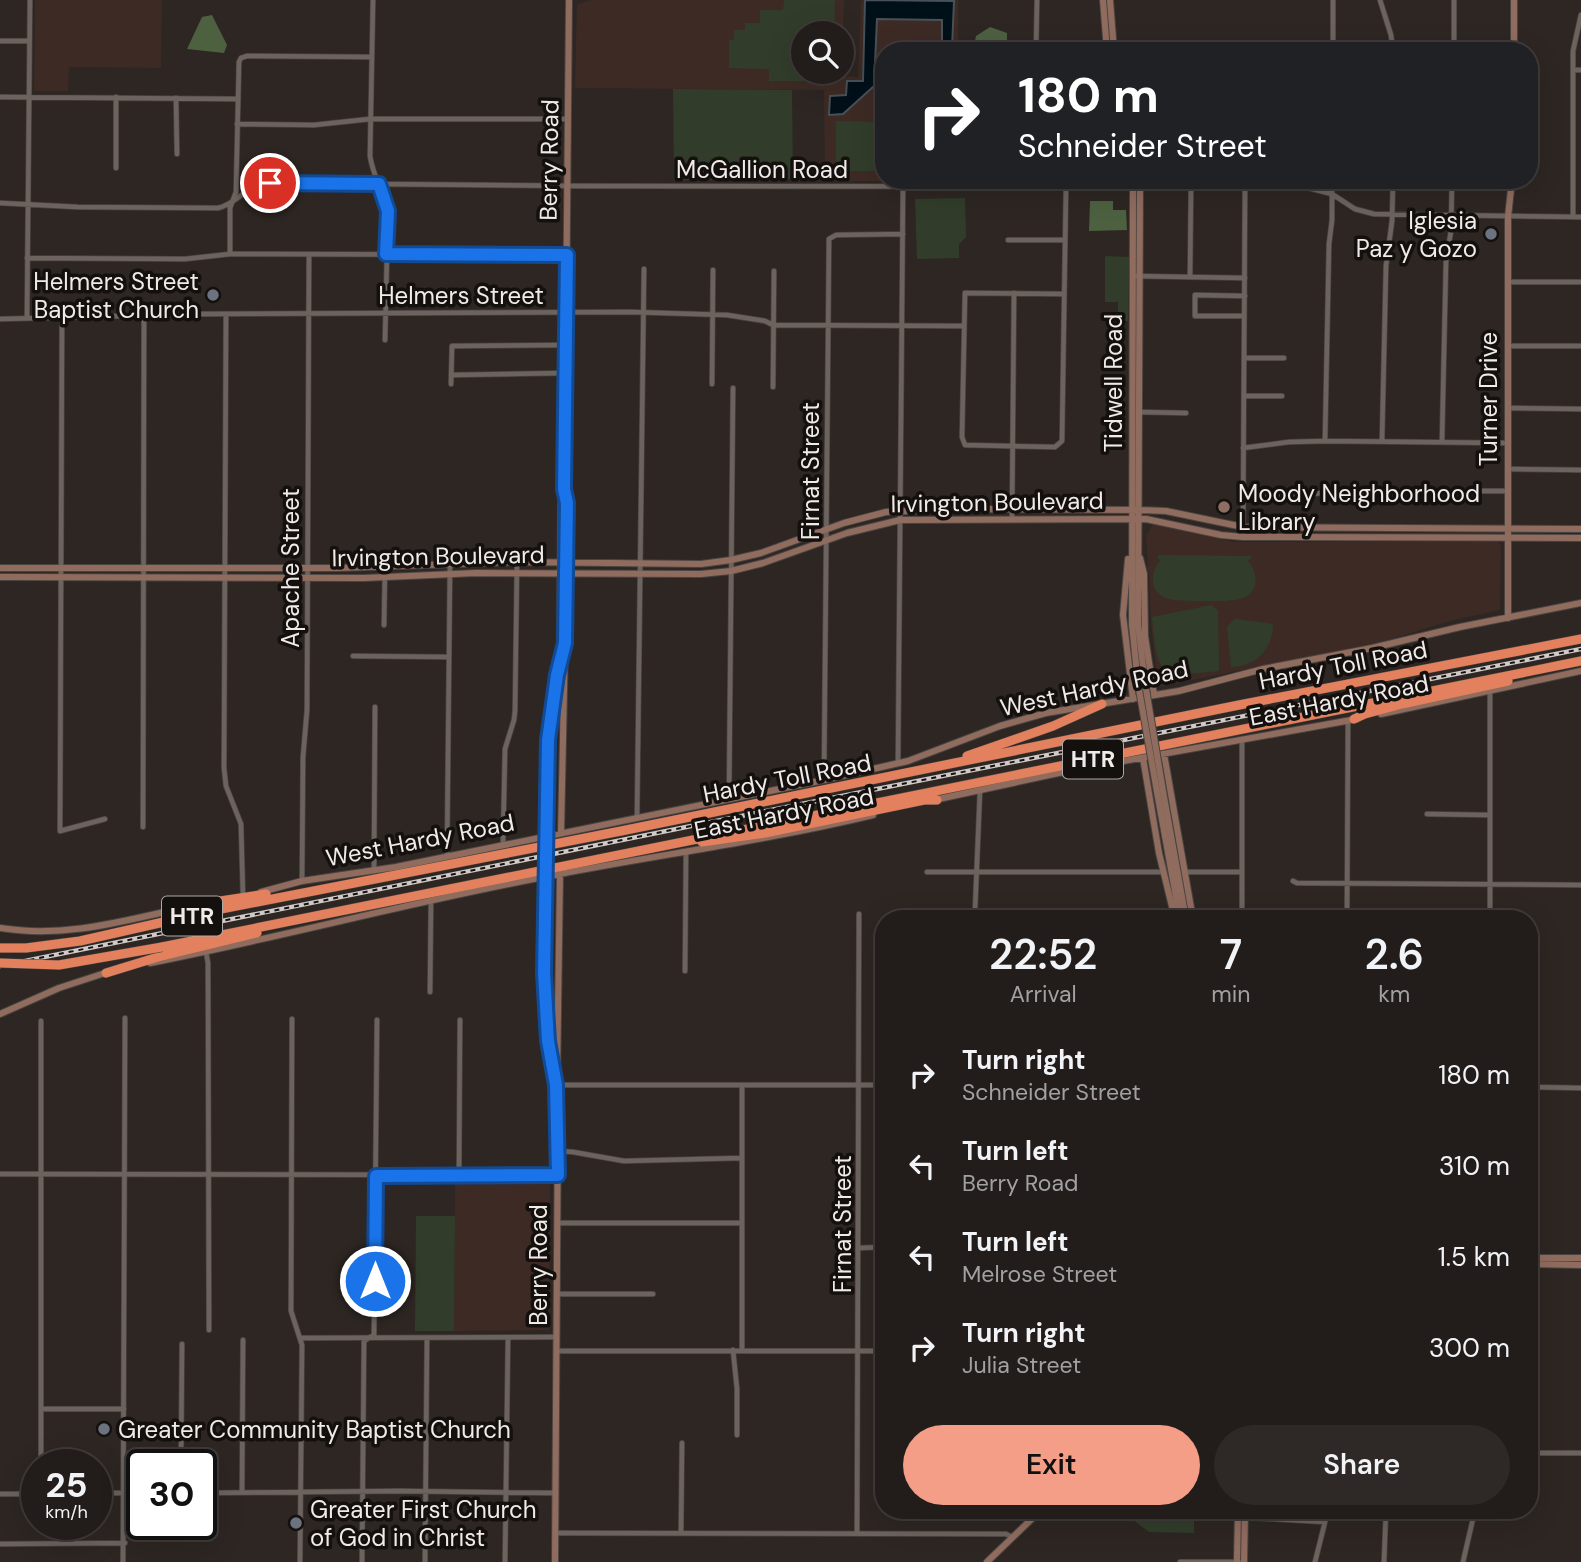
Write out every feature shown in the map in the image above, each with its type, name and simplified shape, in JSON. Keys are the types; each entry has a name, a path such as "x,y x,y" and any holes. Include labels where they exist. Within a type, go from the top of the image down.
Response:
{"highway":[{"name":"Hardy Toll Road","path":"0,948 80,941 373,875 937,767 1581,639"},
{"name":"Hardy Toll Road","path":"0,963 59,965 162,947 1581,661"},
{"path":"1351,720 1402,704 1535,675 1556,666"},
{"path":"937,767 1053,726 1102,704"},
{"path":"631,851 741,838 924,800 937,800"},
{"path":"194,905 373,875"},
{"path":"106,973 306,918"}],"main road":[{"name":"Berry Road","path":"557,675 565,643 561,505 564,489 569,0"},
{"path":"1103,0 1110,42"},
{"path":"1108,42 1110,0"},
{"path":"1514,0 1514,42"},
{"name":"Tidwell Road","path":"1137,189 1132,624 1160,791 1184,910"},
{"name":"Turner Drive","path":"1508,618 1507,217 1511,189"},
{"name":"Irvington Boulevard","path":"0,568 307,568 517,562 701,564 761,553 865,516 900,511 1012,508 1134,509 1166,512 1243,527 1581,529"},
{"path":"1071,509 1072,519"},
{"name":"Irvington Boulevard","path":"0,577 225,579 384,578 563,572 701,574 731,571 763,563 878,523 900,520 1134,519 1163,521 1243,537 1581,538"},
{"path":"1196,528 1202,524 1228,526"},
{"path":"1362,527 1363,538"},
{"path":"1303,528 1303,537"},
{"path":"1436,528 1436,538"},
{"path":"1561,528 1562,538"},
{"path":"1133,699 1142,684 1145,636 1144,574 1134,542"},
{"path":"424,576 437,564"},
{"name":"Berry Road","path":"555,1562 558,1151 556,1085 547,1023 545,912 551,712 560,643 563,572"},
{"name":"West Hardy Road","path":"0,928 32,932 69,932 243,897 303,881 373,875 503,844 729,800 898,763 1027,718 1179,691 1263,669 1581,603"},
{"path":"561,832 565,643"},
{"name":"East Hardy Road","path":"0,1014 59,988 106,973 431,900 824,827 980,790 1242,738 1351,720 1581,671"},
{"path":"1142,684 1154,695"},
{"path":"551,712 563,715"},
{"path":"1164,754 1191,910"},
{"path":"1143,758 1163,872 1174,910"},
{"path":"1145,773 1153,762 1161,761 1166,765"},
{"name":"Tidwell Road","path":"1160,791 1176,910"},
{"path":"556,1085 559,1072 560,874"},
{"path":"547,1023 559,1025"},
{"path":"1538,1263 1581,1258"},
{"path":"1538,1259 1581,1265"},
{"path":"990,1561 1032,1519"},
{"path":"1237,1562 1241,1519"},
{"path":"1241,1519 1245,1562"}],"street":[{"path":"26,318 30,0"},
{"path":"364,184 372,176 370,119 373,0"},
{"path":"1035,42 1037,0"},
{"path":"1333,0 1333,42"},
{"path":"1380,0 1392,42"},
{"path":"1454,0 1454,42"},
{"path":"1573,217 1574,42 1581,15"},
{"path":"0,41 30,41"},
{"path":"230,254 228,207 237,194 237,99 241,58 371,57"},
{"path":"1573,69 1581,70"},
{"path":"0,97 237,99"},
{"path":"116,97 116,168"},
{"path":"176,98 177,154"},
{"path":"237,124 314,125 370,119 568,119"},
{"path":"372,171 388,211 385,340"},
{"name":"McGallion Road","path":"237,194 270,183 875,186"},
{"path":"898,763 903,189"},
{"path":"1064,294 965,293 962,326 963,443 972,446 1055,447 1061,444 1064,294 1066,189"},
{"path":"1190,277 1191,189"},
{"path":"1243,537 1245,189"},
{"name":"McGallion Road","path":"1313,189 1332,194 1363,213 1581,217"},
{"path":"1325,441 1332,189"},
{"path":"1382,442 1386,266 1393,189"},
{"path":"1442,442 1446,261 1452,216 1452,189"},
{"path":"0,204 228,207"},
{"name":"Firnat Street","path":"824,780 831,236 903,234"},
{"path":"1008,240 1065,240"},
{"path":"27,258 185,259 230,254 567,255"},
{"name":"Apache Street","path":"303,881 303,757 307,710 309,255"},
{"path":"637,818 643,269"},
{"path":"712,384 713,270"},
{"path":"773,387 774,271"},
{"path":"1136,276 1245,278"},
{"path":"1507,282 1581,282"},
{"path":"1012,519 1014,293"},
{"path":"1244,316 1195,316 1195,295 1245,296"},
{"name":"Helmers Street","path":"0,319 144,315 565,312 713,315 765,321 773,325 962,326"},
{"path":"226,314 225,777 228,793 242,824 243,897"},
{"path":"143,827 144,315"},
{"path":"62,317 60,831 105,819"},
{"path":"451,384 451,348 454,346 565,345"},
{"path":"1508,346 1581,346"},
{"path":"1244,358 1284,358"},
{"path":"451,375 565,373"},
{"path":"729,800 733,388"},
{"path":"1244,396 1282,396"},
{"path":"1507,408 1581,409"},
{"path":"1136,412 1186,414"},
{"path":"1243,448 1325,441 1507,443"},
{"path":"1507,469 1581,470"},
{"path":"1243,496 1297,496 1337,491 1507,492"},
{"path":"503,844 505,749 515,711 517,562"},
{"path":"447,856 450,564"},
{"path":"384,625 385,567"},
{"path":"353,656 449,657"},
{"path":"1490,690 1490,910"},
{"path":"373,875 375,707"},
{"path":"1347,910 1351,720"},
{"path":"1242,738 1242,910"},
{"path":"975,910 980,790"},
{"path":"1427,814 1490,815"},
{"path":"685,971 687,852"},
{"path":"927,872 1163,872"},
{"path":"1185,872 1242,872"},
{"path":"1293,881 1347,884 1581,885"},
{"path":"430,992 431,900"},
{"name":"Firnat Street","path":"857,1533 859,914"},
{"path":"206,952 208,1330"},
{"path":"123,1562 125,1018"},
{"path":"292,1019 291,1311 301,1338 300,1562"},
{"path":"362,1562 364,1341 374,1335 377,1020"},
{"path":"459,1174 460,1020"},
{"path":"41,1021 41,1449"},
{"path":"556,1085 875,1085"},
{"path":"741,1350 742,1085"},
{"path":"1538,1087 1581,1088"},
{"path":"558,1151 624,1161 742,1158"},
{"path":"0,1174 558,1175"},
{"path":"558,1223 742,1223"},
{"path":"859,1248 875,1247"},
{"path":"557,1294 653,1294"},
{"path":"301,1338 557,1338"},
{"path":"425,1562 428,1338"},
{"path":"505,1562 508,1338"},
{"path":"242,1493 243,1340"},
{"path":"181,1449 182,1344"},
{"path":"733,1350 737,1389 737,1435"},
{"path":"557,1351 875,1351"},
{"path":"41,1409 124,1409"},
{"path":"681,1534 682,1443"},
{"path":"1538,1453 1581,1453"},
{"path":"112,1493 124,1493"},
{"path":"217,1493 556,1493"},
{"path":"0,1494 21,1494"},
{"path":"1294,1519 1325,1522"},
{"path":"1315,1562 1326,1519"},
{"path":"1384,1562 1386,1519"},
{"path":"1463,1562 1473,1519"},
{"path":"555,1533 1006,1534 1012,1538"},
{"path":"0,1544 125,1543"},
{"path":"1180,1562 1245,1562"}],"shaded area":[{"path":"35,0 162,0 161,68 69,67 68,91 34,91"},
{"path":"592,0 844,0 843,21 791,21 791,84 854,84 854,77 858,77 861,0 958,0 958,42 875,42 875,181 825,181 824,90 575,88 577,4"},
{"path":"865,0 954,1 952,42 942,42 942,20 877,19 874,86 843,114 829,115 830,96 846,95 847,84 854,84 854,81 863,81"},
{"path":"1153,524 1233,542 1498,542 1501,546 1500,610 1450,621 1385,641 1158,687 1151,624 1149,571 1146,569 1146,536"},
{"path":"455,1180 550,1180 549,1330 454,1331"}],"green space":[{"path":"784,0 835,0 834,21 791,21 791,81 769,81 769,69 729,68 729,40 734,40 734,30 745,30 745,23 760,23 760,10 783,10"},
{"path":"212,15 227,45 224,53 187,49 202,17"},
{"path":"990,27 1007,33 1007,42 975,42 976,36"},
{"path":"673,89 792,90 793,179 674,180"},
{"path":"836,121 875,122 875,171 836,171"},
{"path":"965,198 966,237 959,244 959,258 917,259 915,199"},
{"path":"1090,201 1113,201 1113,210 1126,210 1127,230 1089,231"},
{"path":"1105,256 1129,257 1128,321 1118,321 1118,302 1105,302"},
{"path":"1158,555 1251,556 1251,559 1247,560 1254,570 1256,582 1251,592 1240,599 1169,599 1158,592 1153,582 1154,570 1161,560"},
{"path":"1211,605 1218,610 1219,671 1184,674 1165,669 1156,652 1152,617"},
{"path":"1235,619 1273,624 1270,641 1261,654 1255,660 1231,667 1227,627"},
{"path":"416,1216 455,1216 454,1331 415,1331"},
{"path":"1132,1519 1194,1519 1194,1533 1149,1532"}],"railway":[{"path":"0,966 1581,649"}],"place":[{"name":"Iglesia Paz y Gozo","path":"1491,234"},
{"name":"Helmers Street Baptist Church","path":"213,295"},
{"name":"Moody Neighborhood Library","path":"1224,507"},
{"name":"Greater Community Baptist Church","path":"104,1429"},
{"name":"Greater First Church of God in Christ","path":"296,1523"}],"route":[{"path":"270,183 379,184 388,211 386,254 567,255 565,643 557,675 548,740 544,973 548,1041 558,1110 558,1175 376,1176 375,1281"}]}
